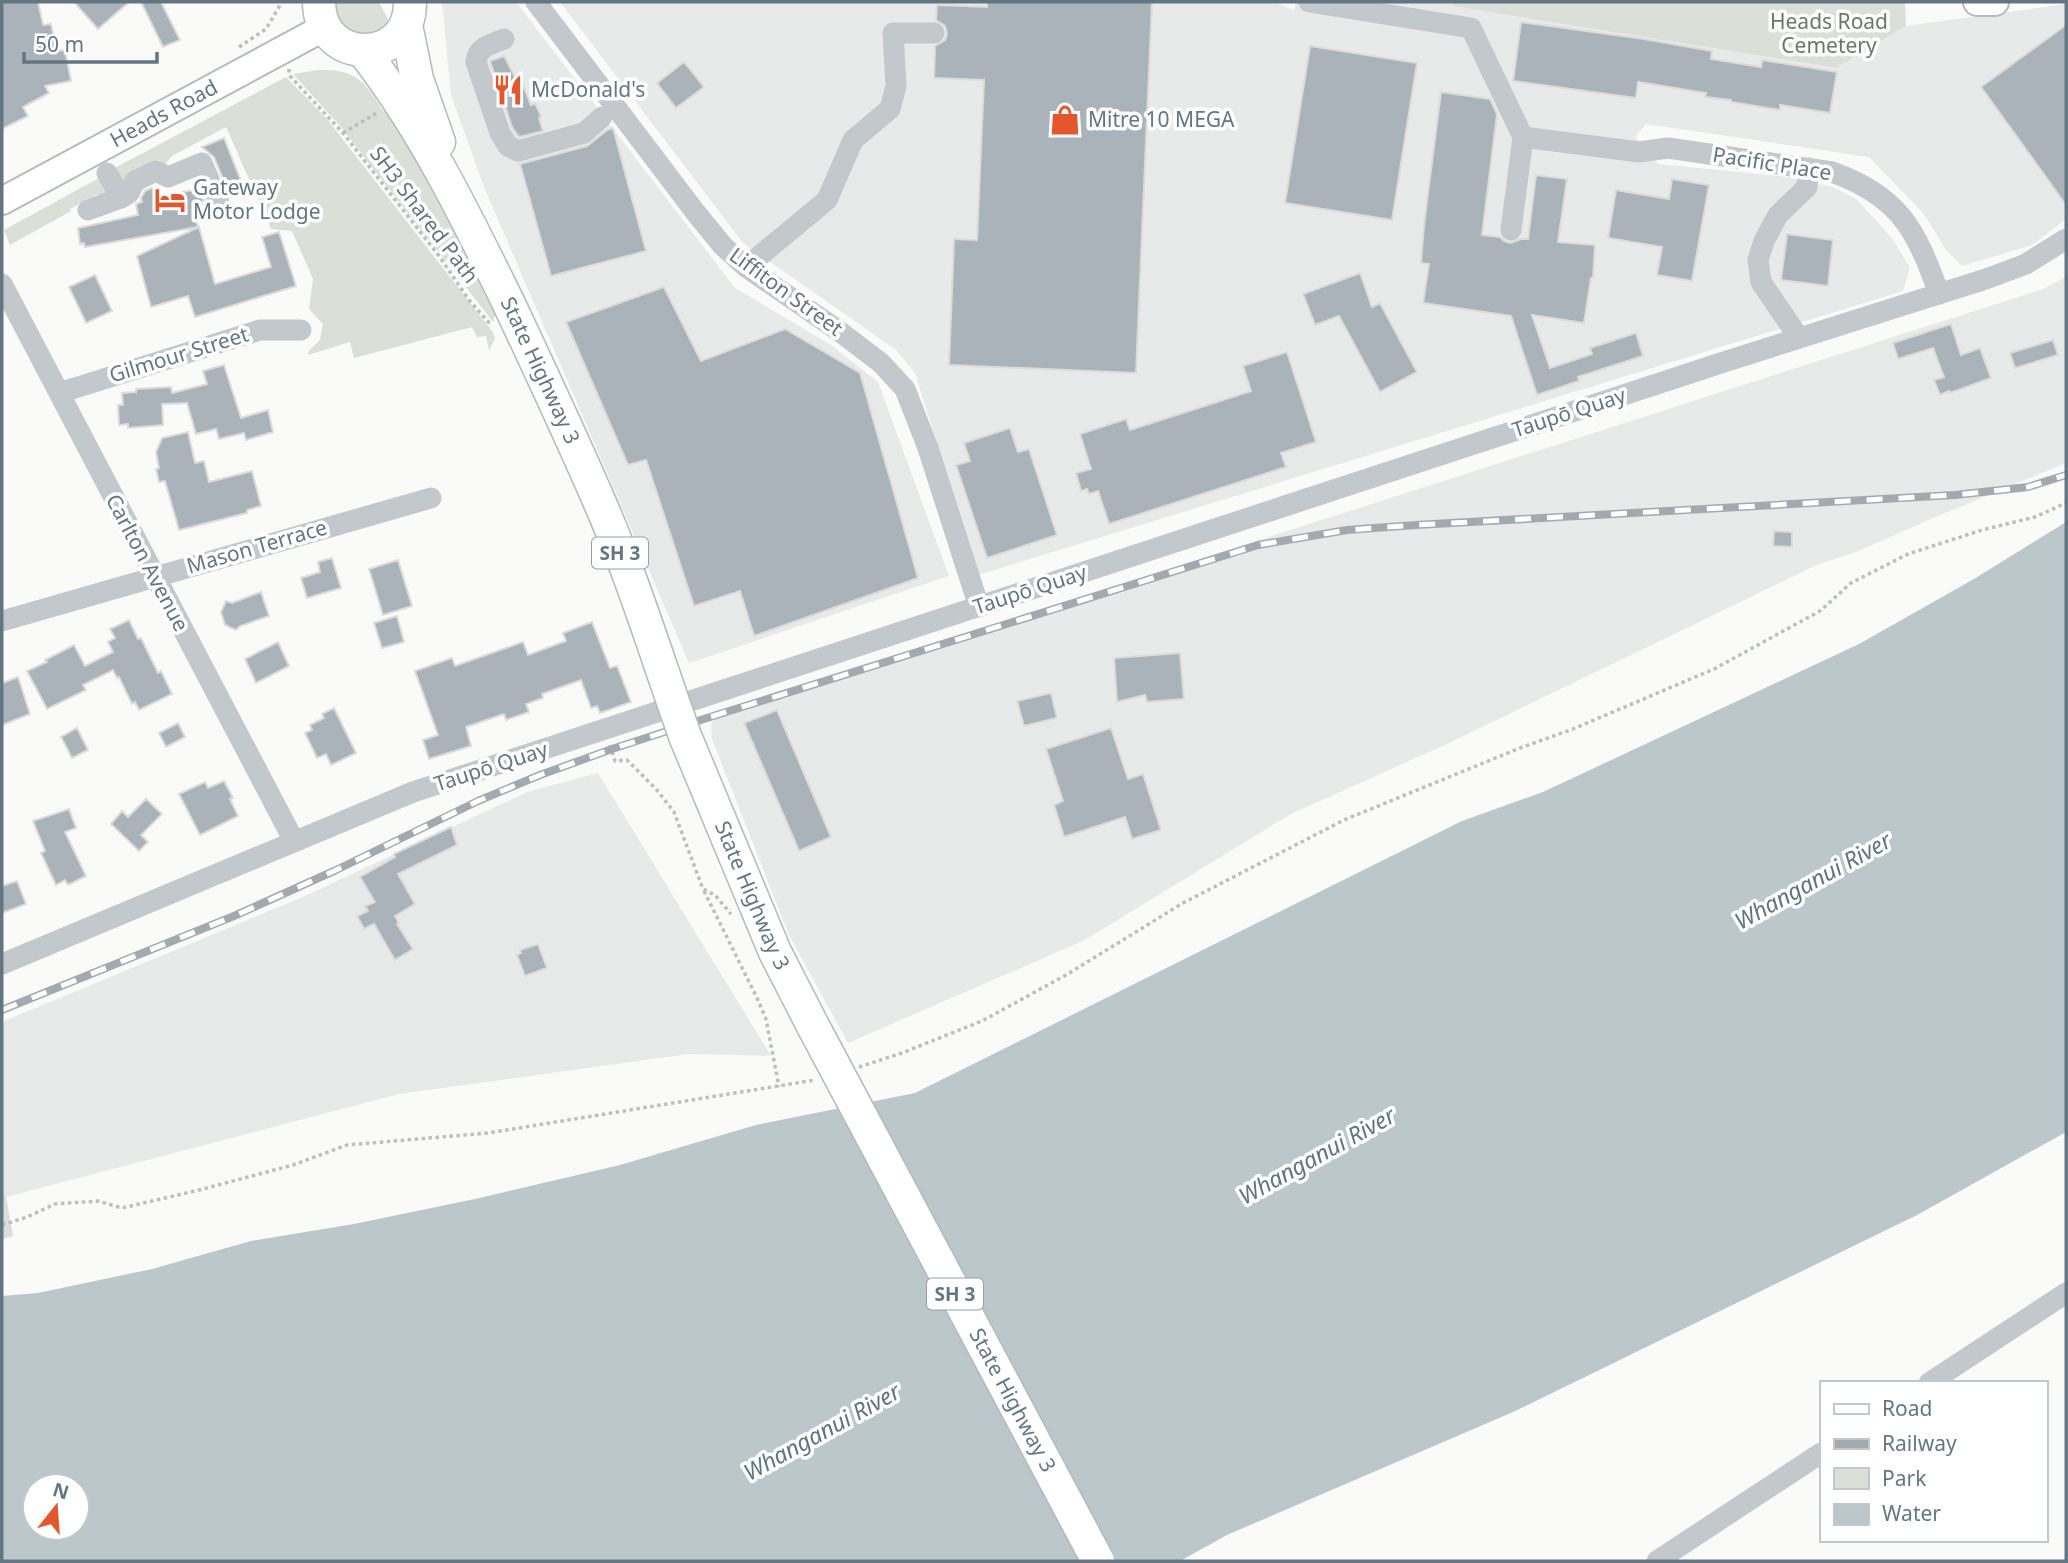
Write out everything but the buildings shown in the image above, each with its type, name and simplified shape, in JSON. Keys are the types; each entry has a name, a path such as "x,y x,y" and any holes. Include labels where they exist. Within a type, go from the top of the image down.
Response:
{"highway":[{"name":"SH 3","path":"322,14 337,41 363,51 388,44 401,32 408,13"},
{"name":"State Highway 3","path":"408,13 417,79 461,206"},
{"name":"State Highway 3","path":"363,51 399,101 461,206 529,346 601,504 685,736 775,951 1098,1561"}],"main road":[{"path":"1977,2 1995,2"},
{"name":"Heads Road","path":"2,201 322,14"}],"street":[{"name":"Liffiton Street","path":"536,2 723,246 746,267 881,363 905,389 928,448 979,607"},
{"path":"1309,2 1471,27 1523,137 1511,230"},
{"path":"746,267 827,200 853,140 890,109 896,86 893,33 934,33"},
{"path":"504,39 481,49 476,62 500,133 508,146 517,150 584,133 602,117"},
{"name":"Pacific Place","path":"1523,137 1639,152 1668,148 1832,172 1860,183 1883,197 1897,211 1920,246 1939,294"},
{"path":"88,210 121,198 129,193 135,181 156,171 168,177 202,163 222,210"},
{"path":"1799,338 1761,282 1758,260 1764,241 1778,215 1807,187 1809,168"},
{"path":"107,173 121,198"},
{"name":"Taupō Quay","path":"2,964 413,792 1986,279 2026,264 2066,239"},
{"name":"Carlton Avenue","path":"2,284 294,841"},
{"name":"Gilmour Street","path":"59,393 260,330 301,331"},
{"name":"Mason Terrace","path":"2,621 431,498"},
{"path":"1932,1381 2066,1293"},
{"path":"1657,1561 1820,1454"}],"path":[{"name":"SH3 Shared Path","path":"289,68 289,75 343,133 439,256 469,300 497,332"},
{"path":"343,133 384,109"},
{"path":"855,1068 902,1053 982,1021 1066,975 1183,903 1344,820 1573,729 1714,669 1820,611 1851,583 1908,554 1982,530 2035,517 2066,503"},
{"path":"605,730 615,761 626,760 656,789 674,812 703,889 766,1019 779,1087"},
{"path":"703,889 715,895 733,916 738,915"},
{"path":"2,1225 55,1204 98,1201 122,1208 293,1165 347,1145 488,1133 820,1079"}],"shaded area":[{"path":"442,2 516,2 735,288 831,345 878,382 949,576 689,663 484,187 451,95"},
{"path":"560,2 1273,2 1294,10 1296,2 1452,2 1452,6 1836,68 1906,26 2066,4 2066,219 2032,245 1962,266 1946,250 1924,214 1869,157 1646,124 1635,137 1658,164 1781,176 1833,187 1856,199 1892,238 1910,268 1903,291 978,575 915,373 896,350 743,243"},
{"path":"2066,277 2066,463 1856,552 1819,564 1449,743 1291,814 1085,940 848,1043 789,935 712,739 711,724 719,713 2043,289"},
{"path":"598,773 771,1056 689,1054 399,1094 6,1197 2,1190 2,1022 303,897 527,792"}],"green space":[{"path":"330,2 379,2 391,25 377,37 343,32"},
{"name":"Heads Road Cemetery","path":"1453,2 1905,2 1906,26 1836,68 1452,6"},
{"path":"319,70 343,72 359,79 384,112 389,109 498,304 493,322 340,126 293,74"},
{"path":"286,77 327,119 492,331 495,338 489,350 486,336 477,337 472,327 354,358 350,342 308,355 320,340 323,324 309,309 313,279 292,231 271,229 226,127 172,156 165,164 159,160 131,176 125,183 113,169"},
{"path":"101,177 107,194 96,195 10,245 4,230"},
{"path":"2,1190 6,1197 13,1236 2,1239"}],"water":[{"name":"Whanganui River","path":"2066,522 2066,1132 1917,1215 1513,1412 1227,1535 1180,1561 2,1561 2,1296 38,1293 152,1269 251,1241 354,1224 475,1199 620,1165 756,1125 915,1093 1462,821 1543,792 1859,644 1974,579"}],"railway":[{"path":"2,1010 234,916 478,801 540,775 707,718 1258,545 1347,530 1416,525 1955,495 2028,487 2066,475"}],"place":[{"name":"McDonald's","path":"508,90"},
{"name":"Mitre 10 MEGA","path":"1065,120"},
{"name":"Gateway Motor Lodge","path":"170,200"}]}
